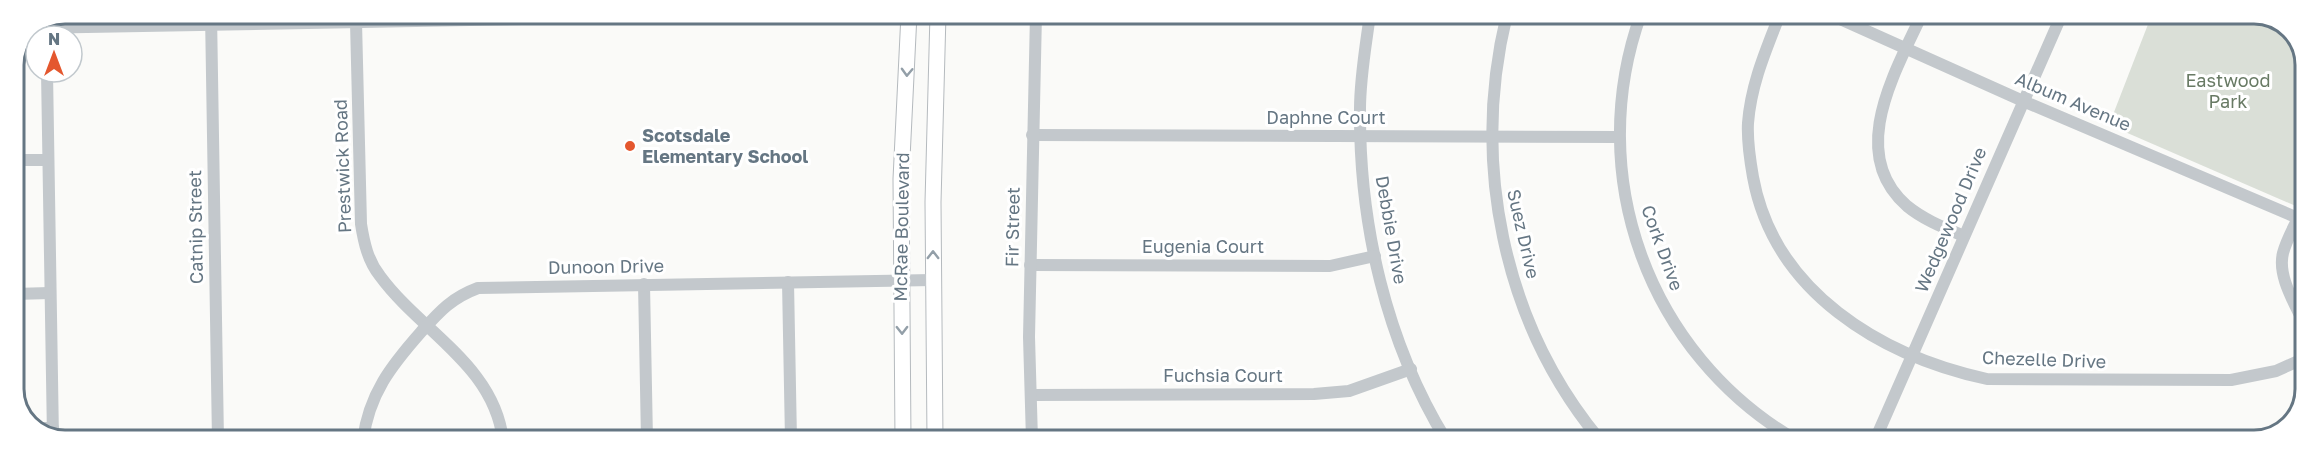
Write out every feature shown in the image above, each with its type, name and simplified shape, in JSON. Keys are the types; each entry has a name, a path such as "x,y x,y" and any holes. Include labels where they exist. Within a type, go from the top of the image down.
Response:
{"main road":[{"name":"McRae Boulevard","path":"903,430 901,179 909,24"},
{"name":"McRae Boulevard","path":"934,430 933,280 938,24"}],"street":[{"path":"84,29 148,24"},
{"name":"Catnip Street","path":"211,24 218,430"},
{"name":"Prestwick Road","path":"356,24 361,224 367,253 379,275 466,363 483,385 492,399 500,430"},
{"name":"Fir Street","path":"1032,430 1030,264 1036,24"},
{"name":"Debbie Drive","path":"1369,24 1362,79 1361,136 1365,201 1375,256 1392,325 1425,402 1440,430"},
{"name":"Suez Drive","path":"1505,24 1494,87 1493,135 1493,184 1504,247 1518,293 1549,365 1575,408 1592,430"},
{"name":"Cork Drive","path":"1638,24 1626,70 1619,137 1620,163 1628,213 1645,267 1668,313 1708,369 1756,414 1781,430"},
{"name":"Chezelle Drive","path":"1776,24 1755,79 1748,125 1750,159 1759,206 1771,233 1801,279 1816,296 1846,320 1913,354 1957,372 1987,379 2231,380 2276,370 2295,362"},
{"name":"Album Avenue","path":"1852,24 2023,101 2295,216"},
{"path":"1918,24 1885,99 1880,117 1877,146 1880,160 1890,184 1907,205 1938,224 1964,236"},
{"name":"Wedgewood Drive","path":"1879,430 2058,24"},
{"path":"47,84 53,428"},
{"name":"Daphne Court","path":"1032,135 1619,137"},
{"path":"24,160 47,160"},
{"path":"2295,232 2283,253 2282,262 2285,281 2295,304"},
{"name":"Eugenia Court","path":"1030,264 1329,266 1375,256"},
{"name":"Dunoon Drive","path":"366,430 374,398 393,363 454,299 478,288 933,280"},
{"path":"788,282 791,430"},
{"path":"644,284 647,430"},
{"path":"24,294 50,293"},
{"name":"Fuchsia Court","path":"1031,395 1314,394 1349,391 1411,369"}],"green space":[{"name":"Eastwood Park","path":"2148,24 2254,24 2275,29 2288,42 2295,62 2295,206 2109,125"}],"place":[{"name":"Scotsdale Elementary School","path":"630,146"}]}
